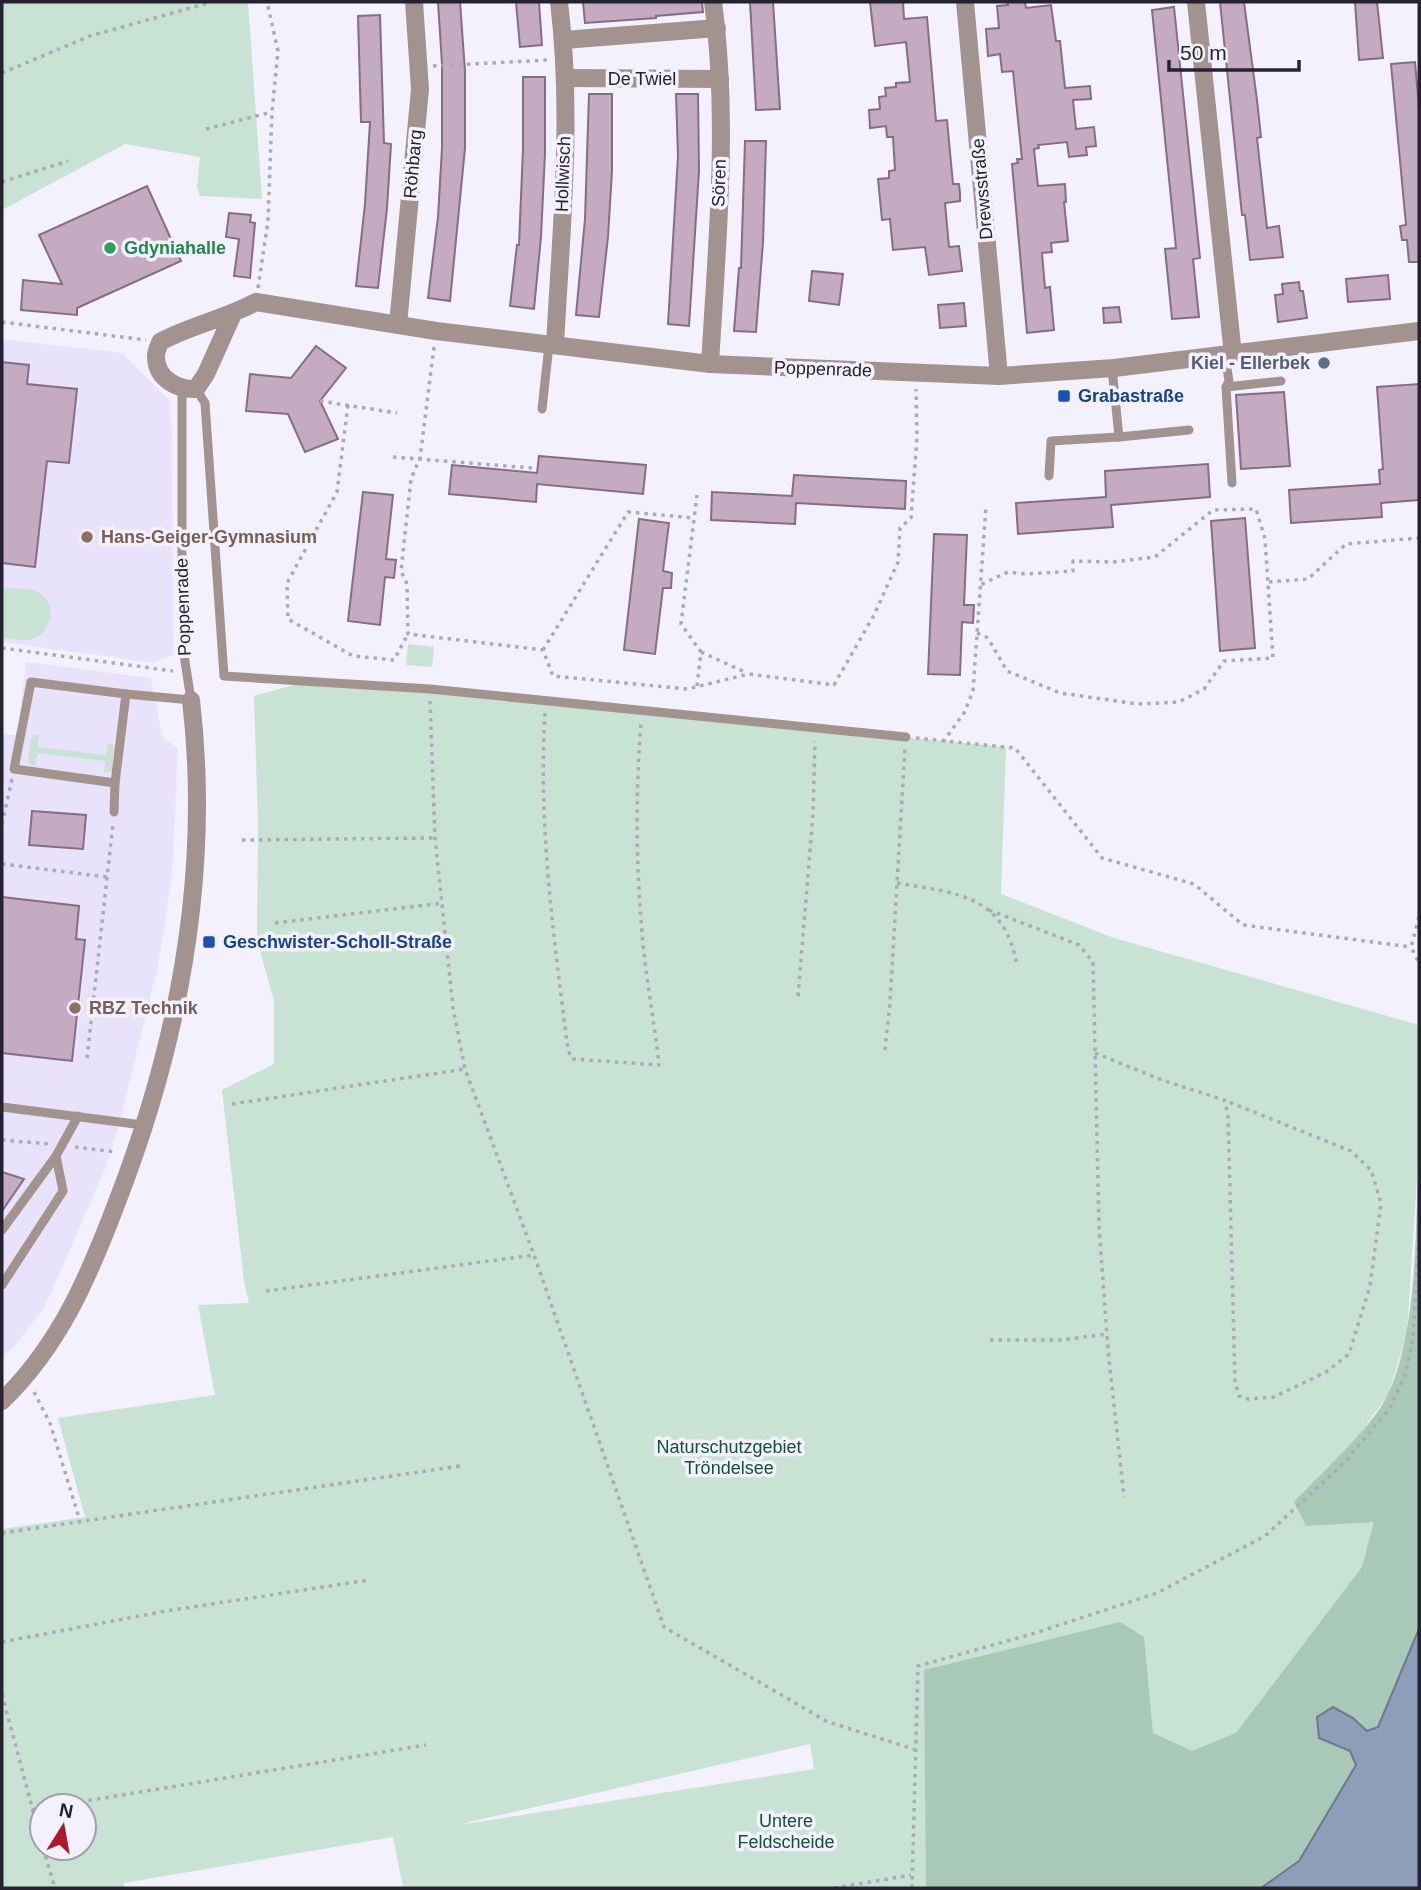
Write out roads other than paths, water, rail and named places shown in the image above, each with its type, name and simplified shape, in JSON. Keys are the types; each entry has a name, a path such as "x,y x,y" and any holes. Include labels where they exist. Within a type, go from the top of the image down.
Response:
{"street":[{"name":"Röhbarg","path":"398,325 420,89 414,2"},
{"name":"Hollwisch","path":"552,345 565,157 564,40 559,2"},
{"name":"Sören","path":"710,364 720,159 720,79 713,2"},
{"name":"Drewsstraße","path":"965,2 999,376"},
{"path":"1196,2 1229,355"},
{"path":"564,40 717,28"},
{"name":"De Twiel","path":"565,78 720,79"},
{"name":"Poppenrade","path":"189,388 206,374 232,316 256,302 436,331 710,364 999,376 1112,368 1419,331"},
{"path":"189,388 170,384 160,373 155,357 160,342 206,321 232,316"},
{"path":"2,1401 27,1377 59,1331 93,1266 136,1155 166,1049 182,978 194,889 195,735 191,700"}],"lane":[{"path":"542,410 552,345"},
{"path":"1229,355 1229,381 1226,387 1232,483"},
{"path":"1112,368 1119,437"},
{"path":"1226,387 1281,381"},
{"path":"189,388 205,403 224,676 430,689 906,737"},
{"name":"Poppenrade","path":"189,388 182,642 191,700"},
{"path":"1049,476 1051,441 1189,430"},
{"path":"115,783 14,769 31,682 191,700"},
{"path":"114,812 126,694"},
{"path":"2,1107 143,1125"},
{"path":"2,1230 56,1156 78,1116"},
{"path":"2,1285 63,1191 56,1156"}],"water":[{"path":"1419,1629 1419,1888 1261,1888 1299,1861 1356,1765 1350,1751 1319,1738 1317,1717 1333,1707 1353,1718 1367,1731 1378,1727"}],"place":[{"name":"Gdyniahalle","path":"110,248"},
{"name":"Kiel - Ellerbek","path":"1324,363"},
{"name":"Grabastraße","path":"1064,396"},
{"name":"Hans-Geiger-Gymnasium","path":"87,537"},
{"name":"Geschwister-Scholl-Straße","path":"209,942"},
{"name":"RBZ Technik","path":"75,1008"}],"park label":[{"name":"Naturschutzgebiet Tröndelsee","path":"729,1457"},
{"name":"Untere Feldscheide","path":"786,1832"}]}
